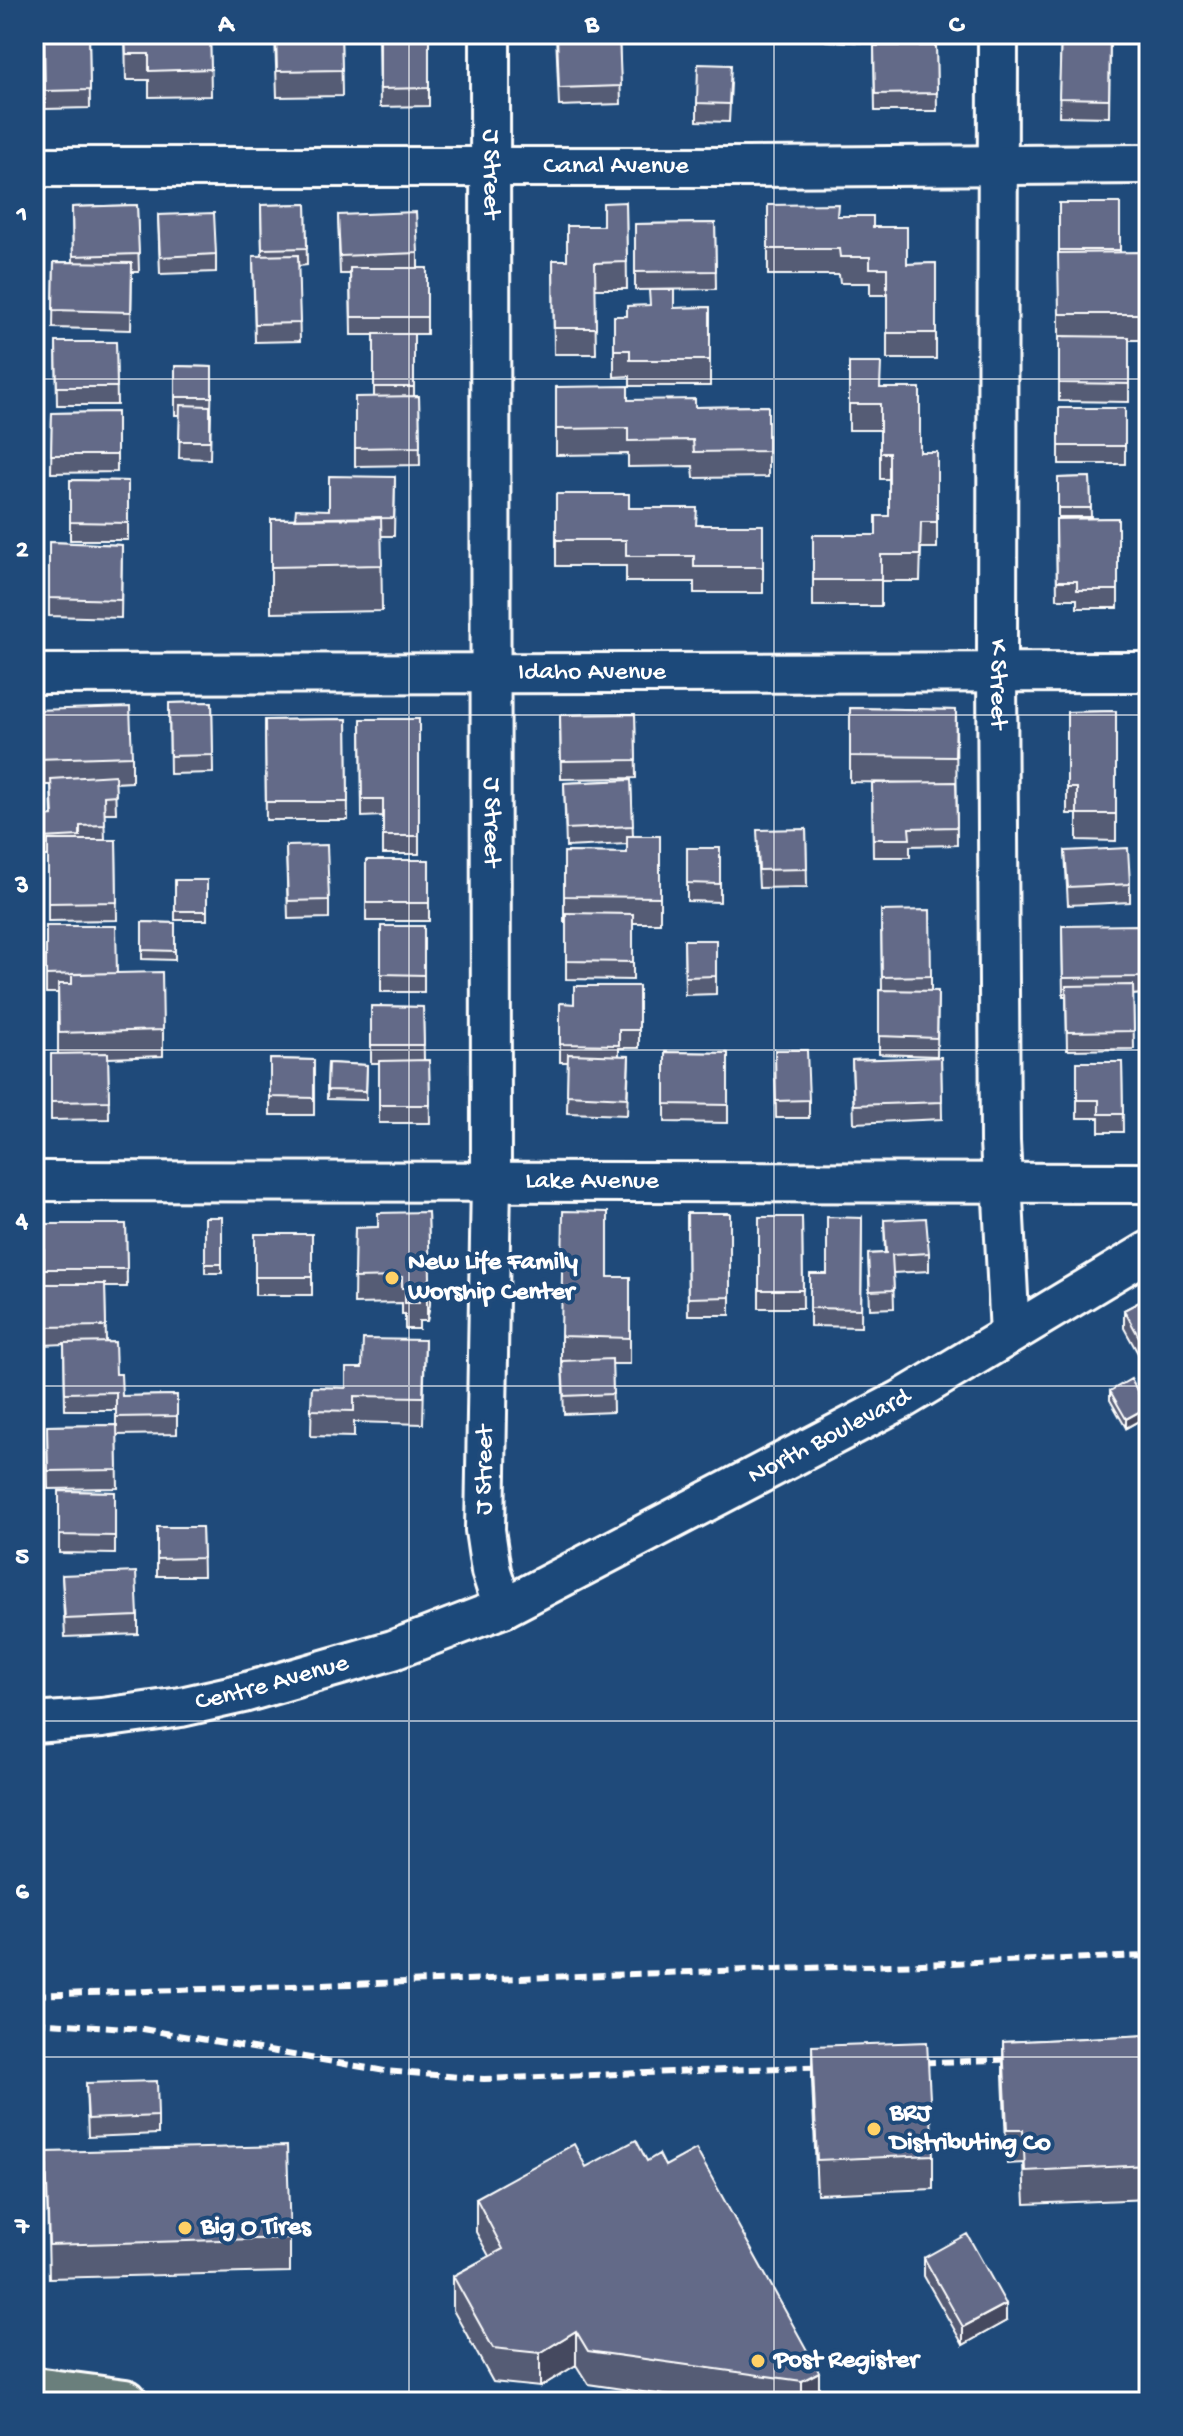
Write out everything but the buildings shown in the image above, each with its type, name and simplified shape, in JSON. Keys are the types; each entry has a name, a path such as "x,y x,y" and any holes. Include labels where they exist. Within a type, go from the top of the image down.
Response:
{"highway":[{"path":"34,2390 125,2402"}],"street":[{"name":"J Street","path":"490,34 488,672 491,1181 485,1530 491,1571 503,1608"},
{"name":"K Street","path":"998,34 997,672 1001,1181 1010,1334"},
{"name":"Canal Avenue","path":"34,167 1149,164"},
{"name":"Idaho Avenue","path":"34,674 1149,672"},
{"name":"Lake Avenue","path":"34,1181 1149,1183"},
{"name":"North Boulevard","path":"503,1608 901,1400 1149,1251"},
{"name":"Centre Avenue","path":"34,1723 181,1707 243,1693 393,1650 503,1608"}],"railway":[{"path":"34,1995 1149,1956"},
{"path":"34,2022 143,2029 385,2071 484,2079 833,2066"},
{"path":"905,2063 1025,2059"}],"place":[{"name":"New Life Family Worship Center","path":"392,1278"},
{"name":"BRJ Distributing Co","path":"874,2129"},
{"name":"Big O Tires","path":"185,2228"},
{"name":"Post Register","path":"758,2361"}]}
